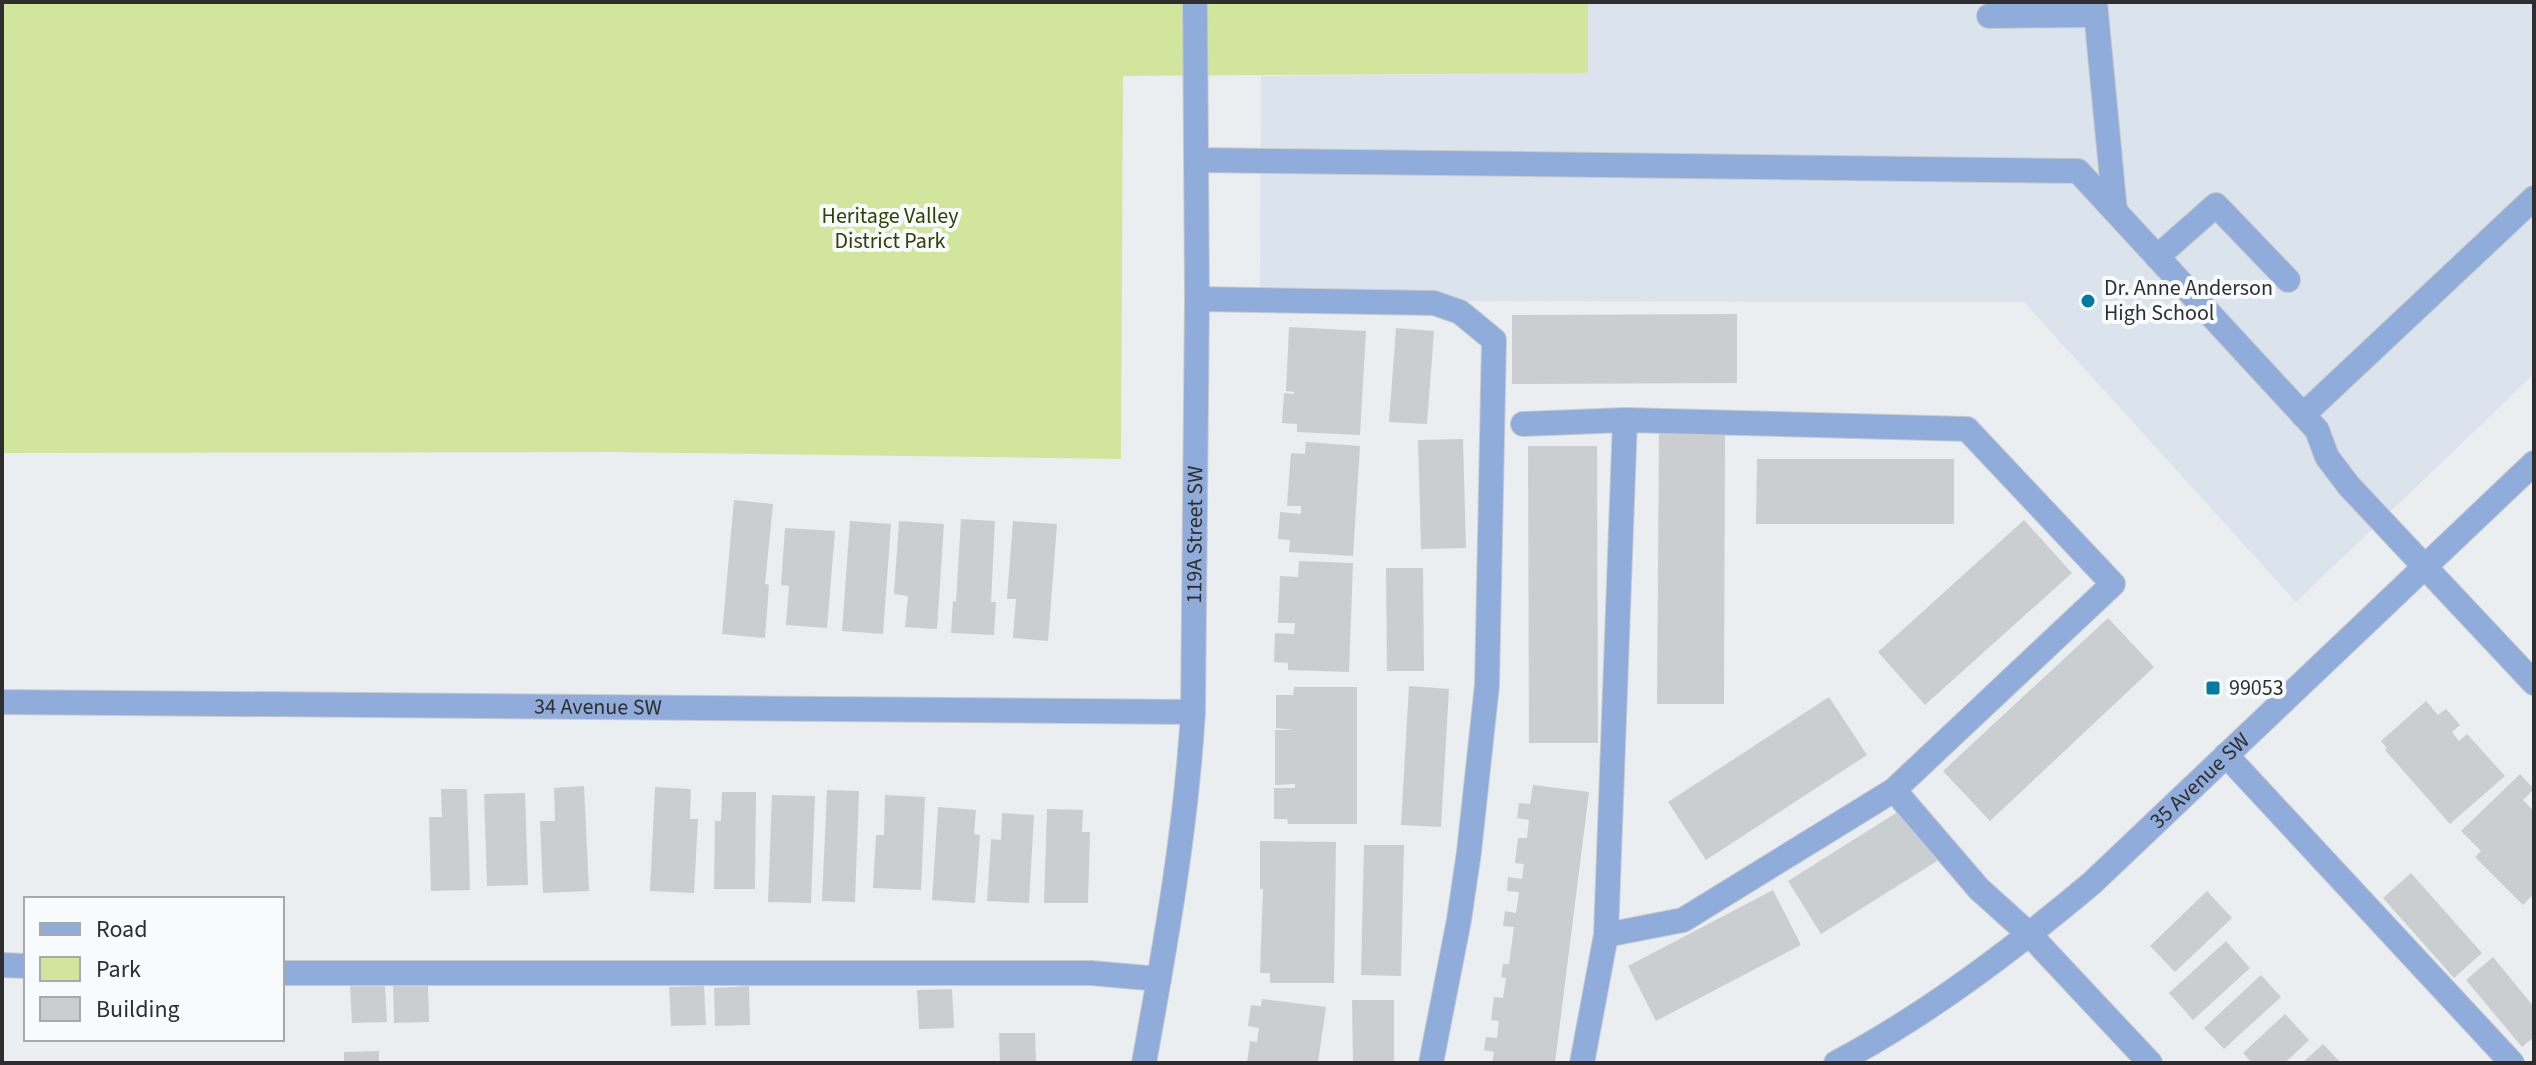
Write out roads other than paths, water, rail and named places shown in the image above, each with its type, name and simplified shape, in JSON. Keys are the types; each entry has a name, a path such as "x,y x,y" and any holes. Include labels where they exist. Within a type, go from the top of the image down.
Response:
{"street":[{"name":"119A Street SW","path":"1144,1063 1175,885 1193,712 1197,299 1195,2"},
{"path":"1989,16 2096,8 2115,211"},
{"path":"1196,160 2078,171 2317,430 2327,457 2349,486 2534,683"},
{"path":"2303,415 2534,198"},
{"path":"2157,257 2216,205 2288,280"},
{"path":"1197,299 1434,303 1460,312 1494,340 1487,685 1459,920 1431,1063"},
{"path":"1523,424 1625,420 1967,429 2113,584 1894,790 1683,920 1606,935"},
{"path":"1582,1063 1606,935 1625,420"},
{"name":"35 Avenue SW","path":"1836,1063 1925,1010 2030,935 2092,883 2534,463"},
{"name":"34 Avenue SW","path":"2,702 1193,712"},
{"path":"2226,755 2512,1063"},
{"path":"1894,790 1979,889 2030,935 2150,1063"},
{"path":"2,965 24,966"},
{"path":"284,973 1091,973 1159,979"}],"place":[{"name":"Dr. Anne Anderson High School","path":"2088,301"},
{"name":"99053","path":"2213,688"}],"park label":[{"name":"Heritage Valley District Park","path":"890,228"}]}
